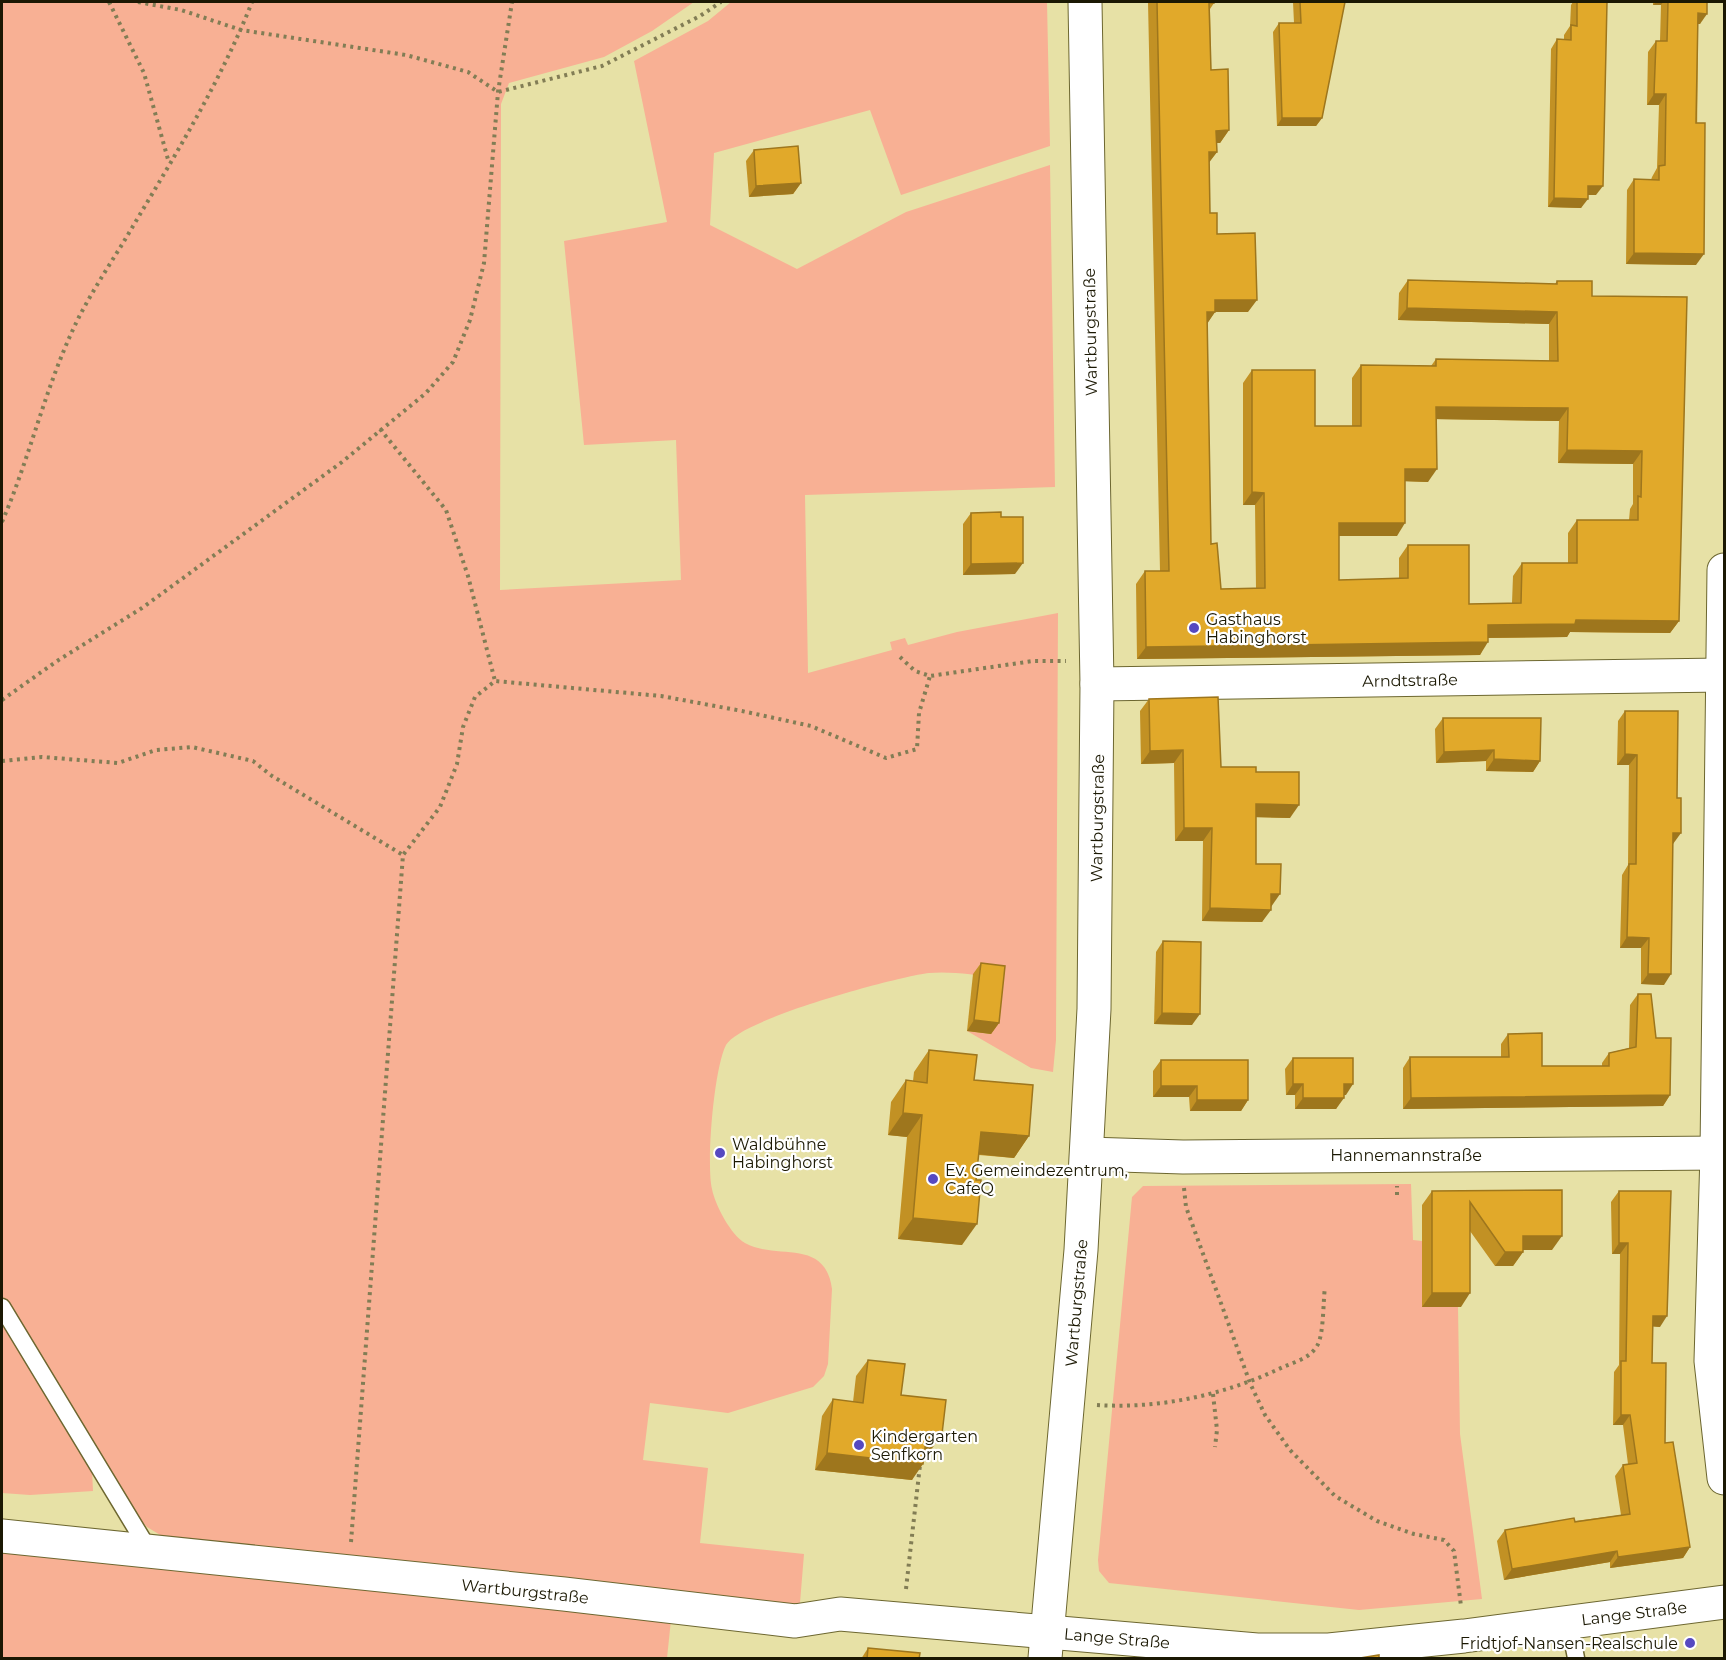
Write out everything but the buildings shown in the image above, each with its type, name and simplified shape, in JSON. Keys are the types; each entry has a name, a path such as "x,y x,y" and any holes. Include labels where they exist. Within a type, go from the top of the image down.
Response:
{"street":[{"name":"Wartburgstraße","path":"2,1536 564,1594 795,1621 840,1614 903,1620 1047,1646 1088,1154 1094,1009 1097,673 1085,2"},
{"path":"1725,570 1721,1154 1711,1361 1725,1478"},
{"name":"Arndtstraße","path":"1097,673 1723,675"},
{"name":"Hannemannstraße","path":"1088,1154 1183,1157 1721,1154"},
{"name":"Lange Straße","path":"1047,1646 1248,1654 1371,1647 1725,1602"}],"lane":[{"path":"2,1307 150,1550"},
{"path":"1569,1622 1576,1659"}],"path":[{"path":"109,2 144,73 169,164"},
{"path":"138,2 181,10 241,30 406,56 468,72 498,93 602,66 699,16 721,2"},
{"path":"2,522 14,495 46,398 79,318 169,164 241,30 252,2"},
{"path":"2,700 57,660 142,609 342,462 426,393 453,362 470,320 484,263 498,93 512,2"},
{"path":"380,429 446,510 468,576 495,681"},
{"path":"900,657 915,671 930,676 1033,661 1097,673"},
{"path":"348,1573 403,855 440,807 457,764 462,727 475,697 495,681 661,696 811,726 886,758 917,749 919,713 930,676"},
{"path":"2,761 42,757 118,763 156,750 192,747 254,761 272,776 403,855"},
{"path":"1183,1157 1186,1207 1250,1383 1265,1415 1290,1450 1335,1496 1377,1521 1414,1534 1444,1540 1454,1551 1464,1636"},
{"path":"1068,1403 1124,1407 1214,1394 1250,1383 1311,1354 1319,1344 1325,1287"},
{"path":"1214,1394 1217,1430 1215,1447"},
{"path":"903,1620 921,1455"}],"shaded area":[{"path":"2,2 694,2 652,31 604,57 509,83 501,104 500,590 681,580 676,440 584,445 564,241 667,222 634,61 708,21 731,2 1047,2 1050,146 901,195 870,110 714,153 710,225 797,269 906,212 1050,165 1055,487 805,495 808,673 892,650 890,642 905,638 908,645 957,632 1058,613 1056,1040 1053,1072 1031,1068 967,1031 991,1034 997,978 929,973 885,982 788,1012 759,1023 737,1035 726,1045 718,1074 712,1116 710,1176 714,1196 729,1227 745,1243 758,1248 810,1256 820,1262 828,1273 832,1289 828,1364 824,1376 813,1387 728,1413 650,1403 643,1460 708,1468 700,1543 804,1554 799,1615 167,1539 147,1527 132,1511 61,1387 2,1296"},
{"path":"1411,1184 1413,1240 1422,1241 1458,1307 1460,1434 1482,1599 1359,1610 1109,1583 1099,1571 1098,1560 1132,1197 1143,1186"},
{"path":"2,1320 92,1470 93,1491 30,1495 2,1493"},
{"path":"2,1549 671,1620 667,1658 2,1658"}],"place":[{"name":"Gasthaus Habinghorst","path":"1194,628"},
{"name":"Waldbühne Habinghorst","path":"720,1153"},
{"name":"Ev. Gemeindezentrum, CafeQ","path":"933,1179"},
{"name":"Kindergarten Senfkorn","path":"859,1445"},
{"name":"Fridtjof-Nansen-Realschule","path":"1690,1643"}]}
